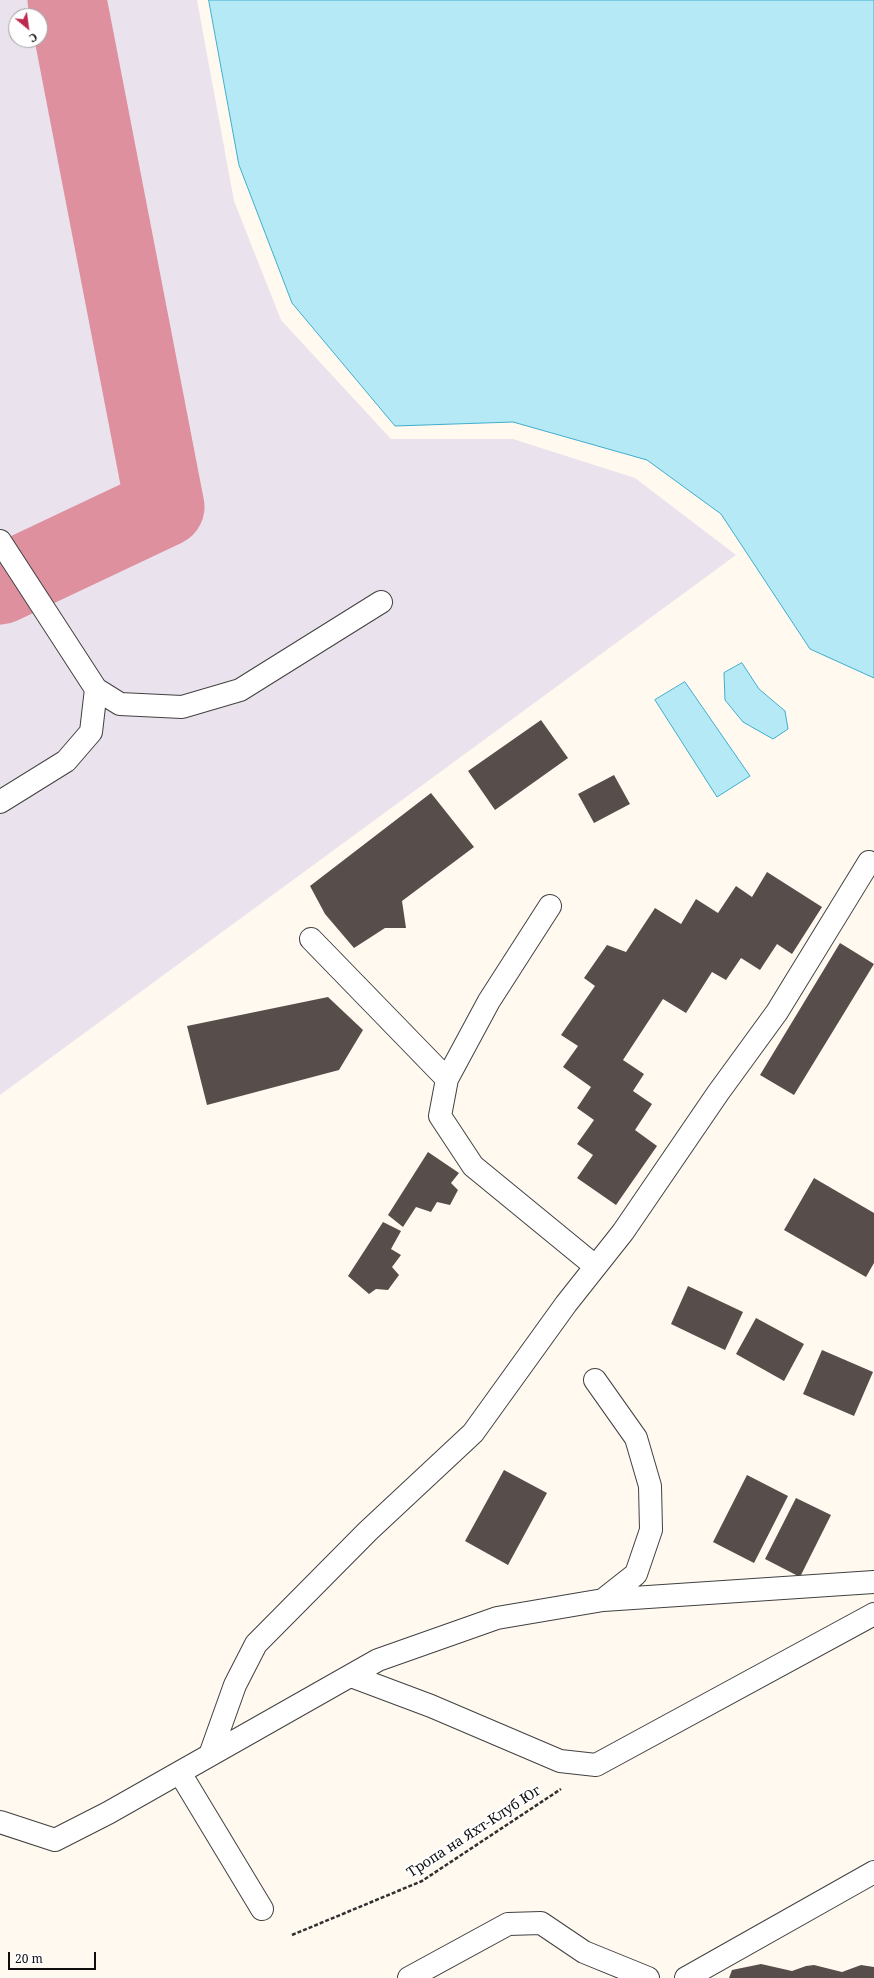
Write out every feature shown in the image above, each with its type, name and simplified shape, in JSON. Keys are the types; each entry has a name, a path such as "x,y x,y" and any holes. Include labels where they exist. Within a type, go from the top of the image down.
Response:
{"lane":[{"path":"0,541 96,689 120,704 182,707 240,690 381,602"},
{"path":"0,802 66,761 91,732 96,689"},
{"path":"210,1755 235,1684 256,1644 368,1531 474,1433 566,1304 623,1232 718,1093 777,1012 869,862"},
{"path":"550,906 490,1001 447,1079 440,1116 473,1166 595,1266"},
{"path":"311,939 447,1079"},
{"path":"595,1380 636,1438 650,1486 651,1530 636,1574 603,1600"},
{"path":"0,1822 55,1840 108,1814 378,1660 497,1618 603,1600 874,1582"},
{"path":"351,1676 431,1706 560,1761 596,1765 874,1614"},
{"path":"180,1773 262,1909"},
{"path":"686,1978 874,1872"},
{"path":"409,1978 508,1924 541,1923 584,1952 648,1978"}],"path":[{"name":"Тропа на Яхт-Клуб Юг","path":"292,1935 422,1881 564,1787"}],"shaded area":[{"path":"0,0 197,0 234,201 281,320 391,439 513,439 635,478 736,555 0,1095"}],"water":[{"path":"209,0 874,0 874,678 810,649 721,514 647,460 513,422 395,426 292,303 239,165"},
{"path":"742,663 759,689 785,711 788,729 773,739 743,722 725,700 724,673"},
{"path":"685,682 750,776 717,797 655,700"}],"building":[{"path":"541,720 568,758 495,810 468,771"},
{"path":"614,775 630,804 594,823 578,794"},
{"path":"431,793 474,847 402,901 406,928 385,928 354,948 325,914 310,886"},
{"path":"767,872 822,907 792,954 777,944 760,970 741,958 726,980 712,972 686,1013 663,999 623,1060 644,1074 633,1091 652,1104 635,1130 657,1146 616,1205 577,1178 593,1155 577,1144 594,1120 577,1108 591,1087 563,1067 578,1046 561,1035 595,986 584,978 607,945 626,952 655,908 681,924 696,899 718,913 736,886 752,897"},
{"path":"840,943 874,964 794,1095 760,1075"},
{"path":"328,997 363,1030 339,1070 207,1105 187,1026"},
{"path":"428,1152 459,1173 451,1183 458,1190 450,1205 437,1202 431,1212 416,1207 403,1227 388,1215"},
{"path":"814,1178 874,1213 874,1263 866,1277 784,1230"},
{"path":"383,1222 401,1231 391,1249 401,1255 392,1267 399,1275 388,1290 376,1289 369,1294 348,1276"},
{"path":"688,1286 743,1312 725,1350 671,1324"},
{"path":"756,1318 804,1344 784,1381 736,1354"},
{"path":"822,1350 873,1372 854,1416 803,1394"},
{"path":"504,1470 547,1493 508,1565 465,1541"},
{"path":"747,1475 788,1496 754,1563 713,1542"},
{"path":"796,1498 831,1515 800,1577 765,1559"},
{"path":"761,1964 792,1971 814,1965 842,1972 861,1965 874,1967 874,1978 729,1978 732,1970"}],"taxiway":[{"path":"0,585 165,507 67,0"}]}
